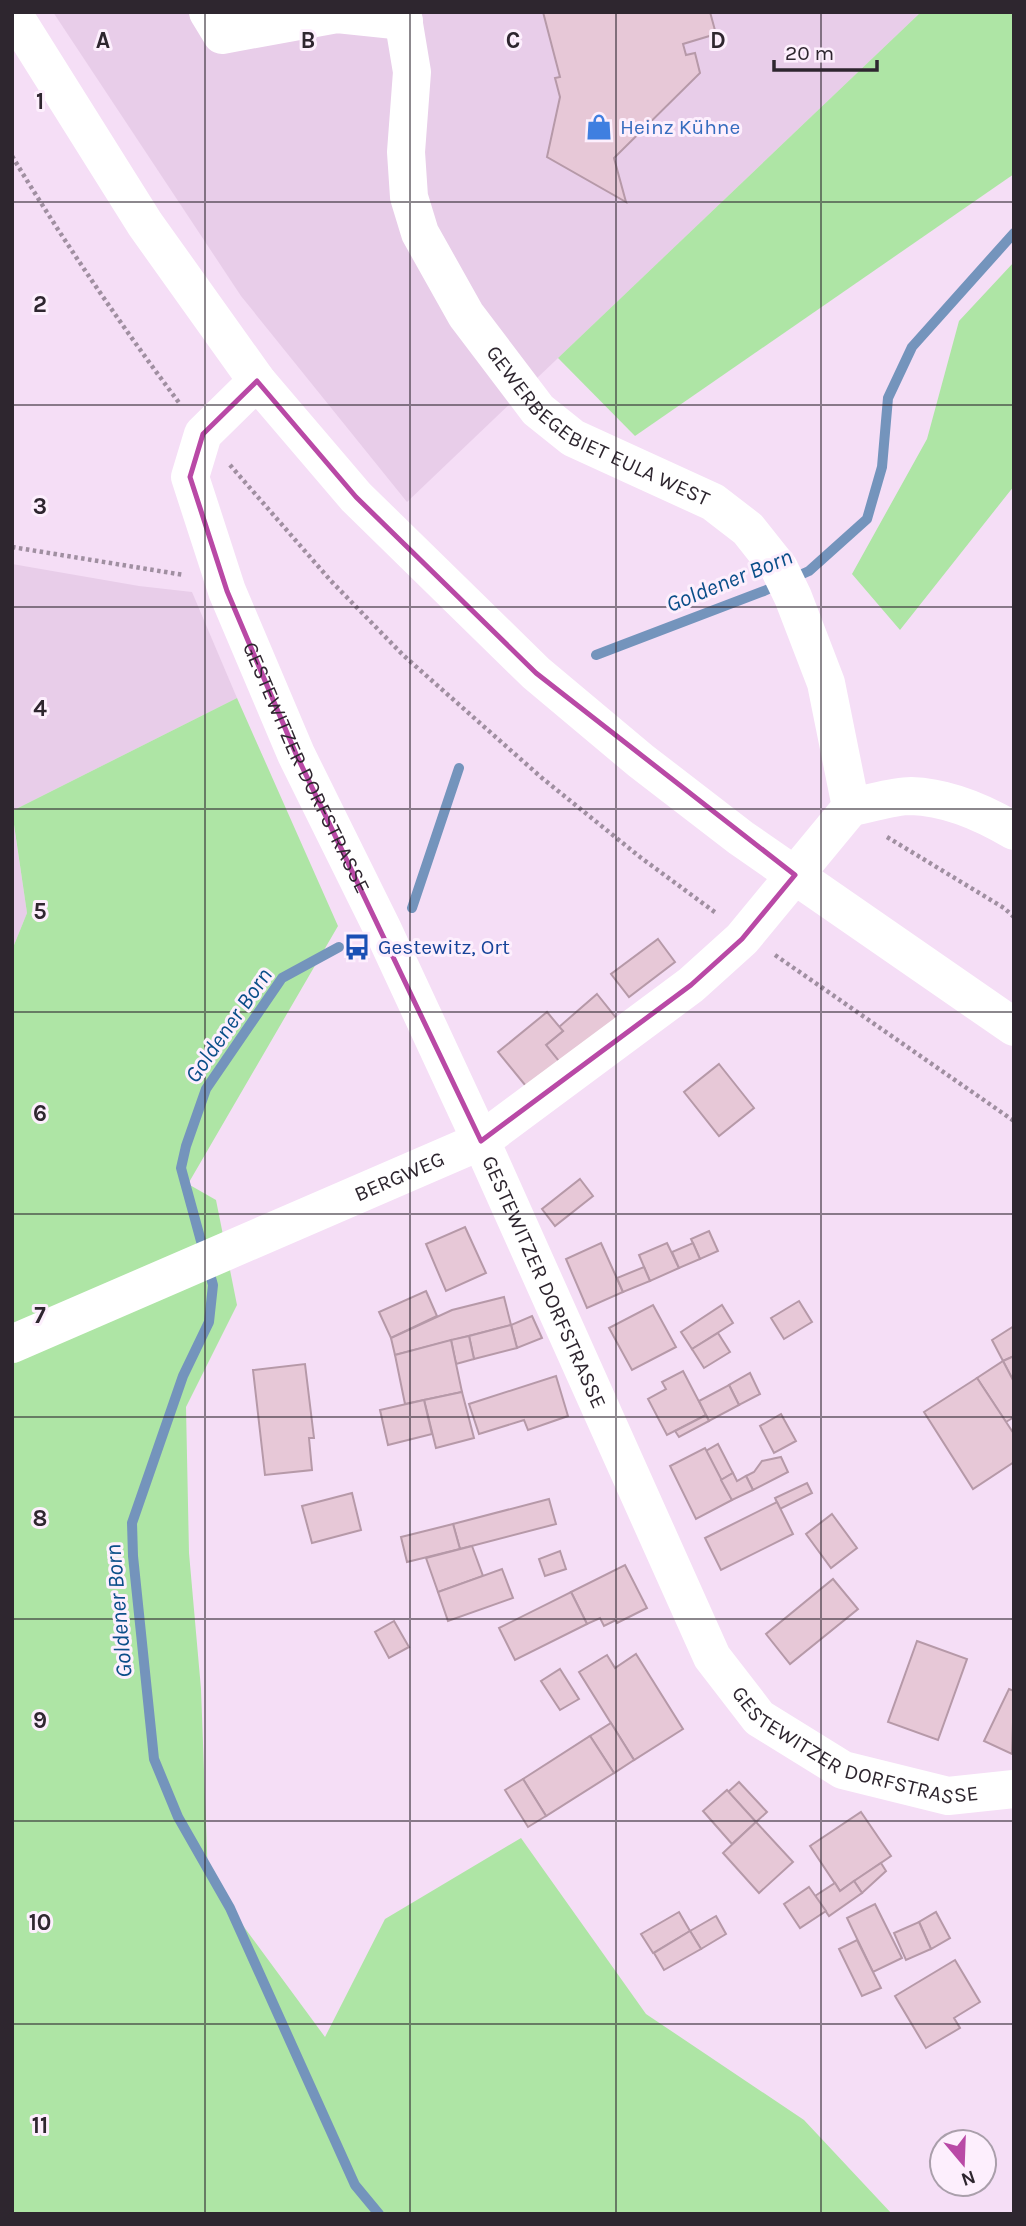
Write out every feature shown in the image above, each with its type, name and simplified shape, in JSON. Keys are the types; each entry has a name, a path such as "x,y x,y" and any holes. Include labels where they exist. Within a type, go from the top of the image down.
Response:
{"street":[{"path":"12,12 145,224 257,381 356,496 536,673 641,761 741,838 1014,1027"},
{"name":"GEWERBEGEBIET EULA WEST","path":"208,12 222,35 337,14 403,17 412,72 406,152 409,197 420,233 466,315 538,410 573,438 713,502 748,529 786,582 826,683 851,807"},
{"path":"203,435 257,381"},
{"name":"GESTEWITZER DORFSTRASSE","path":"203,435 190,477 228,591 296,754 383,930 481,1142 712,1657 759,1718 843,1770 948,1796 1014,1789"},
{"path":"851,807 909,796 949,801 989,816 1014,831"},
{"name":"BERGWEG","path":"12,1344 481,1142 691,985 742,939 851,807"}],"path":[{"path":"12,156 58,232 122,327 203,435 331,580 403,655 542,778 699,901"},
{"path":"12,547 191,576 228,591"},
{"path":"885,836 1014,917"},
{"path":"798,972 1014,1121"}],"highlighted area":[{"path":"257,381 356,497 536,673 795,875 742,939 691,985 481,1141 296,754 227,591 190,477 203,434"}],"shaded area":[{"path":"53,12 921,12 407,502 241,296"},
{"path":"12,564 139,586 192,592 237,698 12,811"},
{"path":"12,812 27,913 12,950"}],"green space":[{"path":"921,12 1014,12 1014,174 635,436 558,358"},
{"path":"1014,262 1014,486 900,630 852,574 927,439 959,321"},
{"path":"237,698 338,926 188,1184 216,1200 237,1305 186,1407 189,1553 201,1689 208,1878 325,2037 385,1919 521,1838 646,2014 804,2120 892,2214 12,2214 12,950 27,913 12,811"}],"building":[{"name":"Heinz Kühne","path":"543,12 710,12 716,34 683,44 686,55 695,53 700,73 614,158 626,202 547,157 560,97 555,78 560,77"},
{"path":"658,939 675,962 629,997 611,974"},
{"path":"597,994 617,1019 562,1065 546,1045 563,1031 559,1027"},
{"path":"547,1012 563,1031 546,1045 562,1065 530,1091 498,1052"},
{"path":"719,1064 754,1108 719,1136 684,1092"},
{"path":"580,1179 593,1196 555,1226 542,1209"},
{"path":"465,1227 486,1273 446,1291 426,1244"},
{"path":"709,1231 718,1251 700,1259 691,1239"},
{"path":"601,1243 623,1292 587,1308 566,1259"},
{"path":"667,1243 679,1268 650,1281 639,1255"},
{"path":"693,1243 700,1259 679,1268 672,1252"},
{"path":"644,1267 650,1281 623,1292 617,1278"},
{"path":"426,1291 437,1316 391,1338 379,1312"},
{"path":"504,1297 511,1325 395,1355 391,1338 452,1310"},
{"path":"799,1301 812,1322 784,1339 771,1318"},
{"path":"653,1305 676,1347 632,1370 609,1328"},
{"path":"722,1305 733,1323 692,1349 681,1332"},
{"path":"532,1316 542,1338 517,1348 511,1325"},
{"path":"511,1325 517,1348 474,1359 469,1336"},
{"path":"1014,1326 1014,1356 1003,1361 992,1340"},
{"path":"718,1333 730,1352 704,1368 692,1349"},
{"path":"469,1336 474,1359 456,1364 451,1340"},
{"path":"451,1340 462,1392 405,1404 395,1355"},
{"path":"1014,1356 1014,1382 1003,1361"},
{"path":"1003,1361 1014,1382 1014,1417 1006,1422 977,1378"},
{"path":"305,1364 314,1438 309,1438 312,1470 265,1475 253,1370"},
{"path":"683,1371 706,1415 667,1435 648,1399 666,1389 662,1382"},
{"path":"750,1373 760,1394 739,1405 729,1385"},
{"path":"556,1376 568,1416 528,1430 524,1420 479,1434 469,1404"},
{"path":"977,1378 1014,1434 1014,1462 973,1489 924,1412"},
{"path":"729,1385 739,1405 709,1421 699,1401"},
{"path":"462,1392 474,1438 436,1448 424,1400"},
{"path":"424,1400 432,1434 388,1445 380,1410"},
{"path":"781,1414 796,1441 774,1453 760,1426"},
{"path":"706,1415 709,1421 679,1437 675,1431"},
{"path":"718,1444 733,1473 721,1480 706,1451"},
{"path":"705,1448 732,1500 696,1519 670,1466"},
{"path":"781,1457 788,1472 753,1490 746,1476 754,1472 762,1461"},
{"path":"733,1473 737,1481 746,1476 753,1490 732,1500 721,1480"},
{"path":"807,1483 812,1493 780,1509 775,1498"},
{"path":"352,1493 361,1530 312,1543 302,1506"},
{"path":"549,1499 556,1524 460,1549 453,1524"},
{"path":"777,1502 793,1534 721,1570 705,1538"},
{"path":"832,1514 857,1548 831,1568 806,1534"},
{"path":"453,1524 460,1549 407,1562 401,1537"},
{"path":"472,1546 483,1576 438,1592 426,1558"},
{"path":"560,1551 566,1569 545,1576 539,1559"},
{"path":"625,1565 647,1608 617,1623 616,1620 604,1626 600,1618 587,1624 571,1592"},
{"path":"502,1569 513,1598 448,1621 438,1592"},
{"path":"833,1579 858,1609 790,1664 766,1634"},
{"path":"571,1592 587,1624 515,1660 499,1628"},
{"path":"394,1621 409,1647 389,1658 375,1632"},
{"path":"917,1641 967,1659 938,1740 888,1722"},
{"path":"636,1654 683,1729 634,1760 579,1672 607,1655 615,1668"},
{"path":"560,1669 579,1699 560,1710 541,1681"},
{"path":"1009,1689 1014,1691 1012,1754 984,1741"},
{"path":"611,1723 634,1760 614,1773 590,1736"},
{"path":"590,1736 614,1773 546,1816 523,1779"},
{"path":"523,1779 546,1816 528,1827 505,1790"},
{"path":"739,1782 767,1812 756,1822 728,1792"},
{"path":"727,1790 756,1822 732,1844 703,1811"},
{"path":"861,1812 891,1856 840,1891 810,1846"},
{"path":"756,1822 793,1862 759,1893 723,1853"},
{"path":"881,1863 886,1871 862,1893 854,1881"},
{"path":"854,1881 862,1893 829,1916 815,1896 835,1883 840,1891"},
{"path":"809,1887 826,1911 800,1928 784,1904"},
{"path":"875,1904 902,1958 873,1972 847,1918"},
{"path":"679,1912 690,1931 653,1953 641,1934"},
{"path":"936,1912 950,1938 931,1949 919,1922"},
{"path":"716,1916 726,1934 701,1949 690,1931"},
{"path":"919,1922 931,1949 906,1960 894,1933"},
{"path":"690,1931 701,1949 664,1970 654,1953"},
{"path":"857,1940 881,1988 862,1996 839,1949"},
{"path":"955,1960 980,2002 954,2018 960,2028 926,2048 895,1996"}],"waterway":[{"name":"Goldener Born","path":"596,655 809,571 867,519 882,467 888,398 912,347 1014,233"},
{"name":"Goldener Born","path":"412,908 459,768"},
{"name":"Goldener Born","path":"339,947 282,978 206,1089 186,1146 181,1168 213,1285 209,1322 183,1376 132,1523 133,1556 154,1759 178,1817 230,1908 355,2185 379,2214"}],"place":[{"name":"Heinz Kühne","path":"599,127"},
{"name":"Gestewitz, Ort","path":"357,947"}]}
